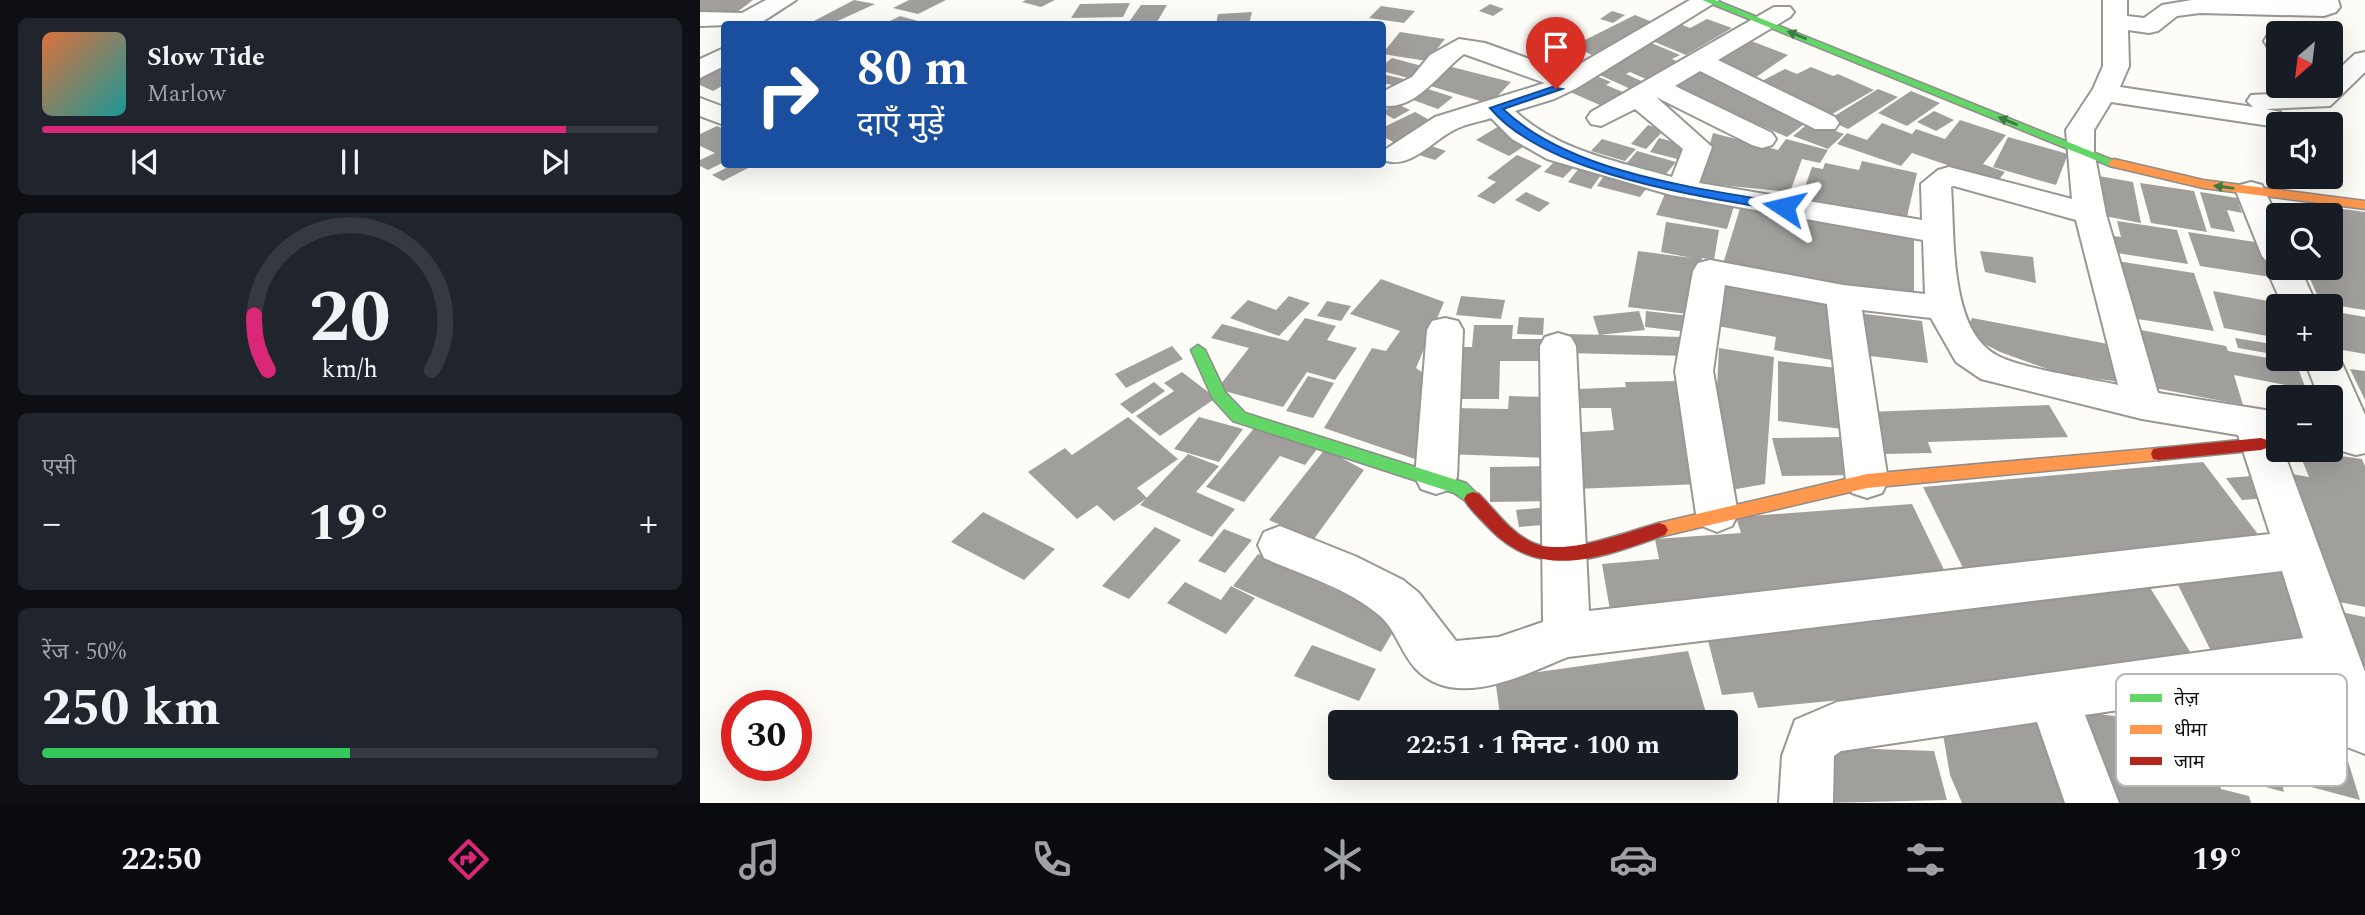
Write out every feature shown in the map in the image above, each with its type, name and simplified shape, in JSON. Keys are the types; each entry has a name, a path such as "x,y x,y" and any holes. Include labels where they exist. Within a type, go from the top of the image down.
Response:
{"street":[{"path":"748,21 784,0"},
{"path":"1396,155 1412,142 1445,123 1545,93 1568,82 1707,0 1775,13 2081,136 2149,173 2251,191 2365,205"},
{"path":"2142,405 2090,214 2081,136 2116,66 2115,10 2149,26 2170,10 2200,6 2324,9 2328,7 2326,0"},
{"path":"1601,118 1775,13"},
{"path":"700,19 722,21"},
{"path":"700,39 721,30"},
{"path":"1388,99 1421,83 1438,60 1459,47 1476,48 1568,82"},
{"path":"2343,55 2364,59"},
{"path":"700,71 721,58"},
{"path":"2104,93 2265,108 2320,100 2364,59"},
{"path":"1698,60 1825,123"},
{"path":"1646,91 1762,139"},
{"path":"1646,91 1698,148 1682,190"},
{"path":"700,106 721,116"},
{"path":"1496,108 1521,133 1557,153 1682,190 1938,233"},
{"path":"2136,151 2157,156"},
{"path":"2090,214 1949,176 1936,184 1943,308 1969,353 1994,370 2264,431"},
{"path":"2251,191 2266,227"},
{"path":"1717,514 1694,371 1710,271 1843,296 1943,308"},
{"path":"1843,296 1867,481"},
{"path":"1436,477 1445,330"},
{"path":"1558,346 1567,635"},
{"path":"1198,350 1215,391 1226,407 1239,417 1436,477 1460,488 1477,500 1522,547 1552,556 1717,514 1812,496 1867,481 2264,431"},
{"path":"2326,371 2351,439"},
{"path":"2264,431 2299,551 2341,674"},
{"path":"1280,545 1397,602 1435,655 1448,665 1471,667 1567,635 2299,551"},
{"path":"2207,674 2333,656"},
{"path":"1806,803 1808,756 1813,738 1838,726 2116,687"},
{"path":"2347,688 2365,729"},
{"path":"2053,696 2092,803"}],"building":[{"path":"700,0 753,0 736,13 700,12"},
{"path":"854,0 875,4 838,21 814,21"},
{"path":"909,0 946,0 918,14 893,8"},
{"path":"1055,0 1041,7 1022,2"},
{"path":"1130,3 1123,17 1071,18 1080,4"},
{"path":"1490,4 1504,9 1493,16 1479,11"},
{"path":"1141,5 1167,5 1158,21 1130,21"},
{"path":"1381,6 1415,11 1404,23 1369,18"},
{"path":"1612,11 1625,15 1613,23 1600,19"},
{"path":"1252,12 1250,21 1217,21 1218,14"},
{"path":"1635,15 1657,24 1594,56 1573,46"},
{"path":"900,16 918,21 890,21"},
{"path":"1707,19 1732,28 1686,55 1650,40 1680,24 1690,28"},
{"path":"1400,32 1445,39 1427,61 1386,55 1386,49"},
{"path":"1746,39 1788,55 1752,80 1708,63"},
{"path":"1649,42 1680,55 1672,59 1688,66 1657,84 1630,72 1626,74 1648,84 1635,91 1593,72"},
{"path":"1392,58 1426,67 1412,79 1386,72 1386,63"},
{"path":"1696,65 1811,119 1787,137 1664,84"},
{"path":"1448,66 1511,82 1490,104 1427,85"},
{"path":"721,67 721,87 713,91 700,85 700,77"},
{"path":"1811,67 1833,76 1838,74 1874,90 1827,117 1791,100 1796,97 1762,81 1785,69 1797,74"},
{"path":"1589,73 1611,82 1606,85 1630,95 1609,109 1570,92 1584,84 1577,81"},
{"path":"1386,75 1404,79 1398,86 1386,84"},
{"path":"1428,89 1453,97 1438,109 1413,100"},
{"path":"1878,89 1898,97 1848,129 1828,120"},
{"path":"1911,91 1940,103 1907,126 1878,113"},
{"path":"1395,103 1410,110 1394,119 1386,114 1386,109"},
{"path":"1934,111 1954,120 1936,131 1917,122"},
{"path":"1415,112 1437,124 1401,146 1386,138 1386,126"},
{"path":"1960,120 2006,135 1983,164 2005,172 1997,182 1912,153 1901,166 1837,144 1847,133 1867,140 1882,123 1912,134 1916,129 1945,139"},
{"path":"1810,122 1844,134 1828,149 1793,136"},
{"path":"1648,125 1664,130 1646,149 1631,144"},
{"path":"717,126 721,128 721,164 708,170 700,166 700,160 715,153 700,146 700,134"},
{"path":"1499,126 1531,142 1509,156 1476,140"},
{"path":"1713,133 1778,150 1786,139 1828,150 1820,163 1802,159 1790,192 1699,183"},
{"path":"2008,137 2068,154 2056,185 1993,167"},
{"path":"1659,138 1690,146 1681,160 1650,152"},
{"path":"1602,139 1636,149 1625,161 1591,151"},
{"path":"1417,141 1446,151 1435,160 1406,151"},
{"path":"1637,151 1676,162 1666,174 1627,163"},
{"path":"1517,155 1542,166 1494,204 1477,196 1496,182 1487,178"},
{"path":"1561,155 1580,161 1563,178 1544,172"},
{"path":"1862,161 1917,173 1906,221 1801,198 1812,167 1823,169 1825,163 1859,170"},
{"path":"1584,162 1606,168 1591,189 1568,182"},
{"path":"726,168 748,168 723,181 712,175"},
{"path":"1608,170 1651,182 1640,197 1597,186"},
{"path":"2093,175 2133,182 2141,223 2099,215"},
{"path":"2140,183 2194,191 2207,232 2151,223"},
{"path":"1667,189 1735,203 1727,229 1656,215"},
{"path":"1526,192 1550,203 1539,212 1515,200"},
{"path":"2200,192 2237,198 2242,213 2227,210 2235,232 2211,228"},
{"path":"1741,205 1914,237 1914,298 1723,264"},
{"path":"2343,209 2365,212 2365,310 2343,306 2343,294 2317,294 2310,280 2343,280"},
{"path":"2117,221 2177,230 2188,264 2110,252 2106,235 2121,237"},
{"path":"1666,222 1719,230 1714,260 1702,258 1697,293 1689,292 1687,314 1628,307 1638,251 1692,258 1661,252"},
{"path":"2188,232 2262,243 2266,252 2266,276 2200,266"},
{"path":"1980,251 2033,257 2036,283 1985,272"},
{"path":"2117,261 2194,273 2214,331 2131,318"},
{"path":"1381,279 1444,302 1416,368 1432,379 1415,459 1324,428 1372,348 1386,351 1400,331 1350,314"},
{"path":"1726,283 1837,303 1832,360 1774,350 1776,337 1718,326"},
{"path":"2213,291 2266,301 2266,336 2224,328"},
{"path":"1289,296 1310,303 1279,336 1230,318 1248,300 1276,310"},
{"path":"1461,296 1505,300 1501,319 1456,315"},
{"path":"1327,301 1351,306 1341,321 1317,316"},
{"path":"1639,311 1645,330 1599,335 1593,316"},
{"path":"1646,311 1690,316 1689,332 1645,327"},
{"path":"1858,313 1922,321 1928,363 1862,355"},
{"path":"2343,313 2365,317 2365,354 2343,350"},
{"path":"1519,317 1544,318 1543,335 1517,334"},
{"path":"1305,318 1336,326 1327,340 1357,348 1335,380 1307,372 1283,407 1217,389 1249,348 1211,338 1222,324 1288,341"},
{"path":"1972,318 2108,344 2119,382 2056,372 2000,352 1965,334"},
{"path":"1474,325 1513,325 1512,339 1547,339 1548,361 1500,361 1499,399 1448,399 1452,347 1472,347"},
{"path":"2141,330 2226,346 2228,351 2266,358 2266,371 2299,371 2304,385 2285,385 2234,375 2243,405 2155,388"},
{"path":"1566,334 1685,337 1688,356 1566,353"},
{"path":"2235,338 2266,343 2266,353 2238,348"},
{"path":"1172,346 1183,359 1126,388 1115,374"},
{"path":"1719,348 1774,357 1765,484 1725,491 1715,426"},
{"path":"1778,361 1837,368 1842,429 1778,421"},
{"path":"2350,369 2365,371 2365,400"},
{"path":"1182,372 1216,398 1160,436 1136,416 1174,391 1164,383"},
{"path":"1308,376 1334,383 1313,418 1286,411"},
{"path":"1679,381 1702,484 1574,489 1569,433 1614,430 1611,408 1581,408 1579,389 1626,387 1625,382"},
{"path":"1154,382 1165,391 1132,414 1120,404"},
{"path":"1509,396 1548,397 1549,458 1445,454 1452,408 1508,409"},
{"path":"2049,405 2068,437 1928,442 1932,453 1884,454 1868,412"},
{"path":"1128,417 1178,459 1137,488 1147,498 1114,521 1097,505 1077,519 1028,472 1065,448 1072,455"},
{"path":"1199,417 1243,429 1219,462 1174,449"},
{"path":"1255,427 1317,449 1305,465 1280,456 1244,502 1206,487"},
{"path":"1844,437 1857,475 1782,476 1772,438"},
{"path":"1325,449 1364,470 1314,539 1269,520"},
{"path":"1188,454 1219,466 1196,492 1235,509 1212,537 1140,505"},
{"path":"2343,456 2362,459 2365,466 2365,607 2334,601 2286,473 2309,477 2303,462 2343,462"},
{"path":"2203,462 2267,546 1966,574 1923,487"},
{"path":"1550,466 1552,501 1490,502 1490,467"},
{"path":"2252,476 2269,498 2242,500 2226,478"},
{"path":"1912,504 1948,578 1611,616 1602,564 1659,559 1655,539 1741,533 1736,517"},
{"path":"1550,507 1553,524 1519,527 1516,510"},
{"path":"983,512 1055,549 1024,580 951,542"},
{"path":"1155,527 1181,540 1129,599 1102,586"},
{"path":"1224,529 1252,540 1225,573 1198,561"},
{"path":"1258,554 1400,620 1381,652 1233,586"},
{"path":"2290,568 2308,645 2213,655 2178,585"},
{"path":"1185,582 1221,600 1231,586 1255,598 1226,634 1167,603"},
{"path":"2149,586 2199,666 1758,708 1753,692 1722,695 1704,625"},
{"path":"2336,611 2365,617 2365,688"},
{"path":"1312,645 1376,669 1359,701 1294,676"},
{"path":"1688,651 1705,710 1499,710 1495,678"},
{"path":"2086,712 2116,716 2116,786 2220,786 2221,789 2249,796 2251,803 2103,803"},
{"path":"1941,723 2062,723 2079,803 1962,803 1950,775"},
{"path":"1815,747 1934,751 1947,800 1825,803"},
{"path":"2347,758 2360,800 2307,786 2347,786"},
{"path":"2262,786 2283,786 2284,792"}],"traffic: fast":[{"path":"1707,0 2114,163"},
{"path":"1198,350 1219,395 1239,417 1460,488 1473,499"}],"traffic: slow":[{"path":"2114,163 2203,184 2365,205"},
{"path":"1659,530 1867,481 2159,454"}],"traffic: jam":[{"path":"2159,454 2261,444"},
{"path":"1473,499 1513,539 1528,549 1541,553 1557,554 1593,549 1659,530"}],"route":[{"path":"1556,89 1496,108 1521,133 1557,153 1682,190 1784,207"}]}
